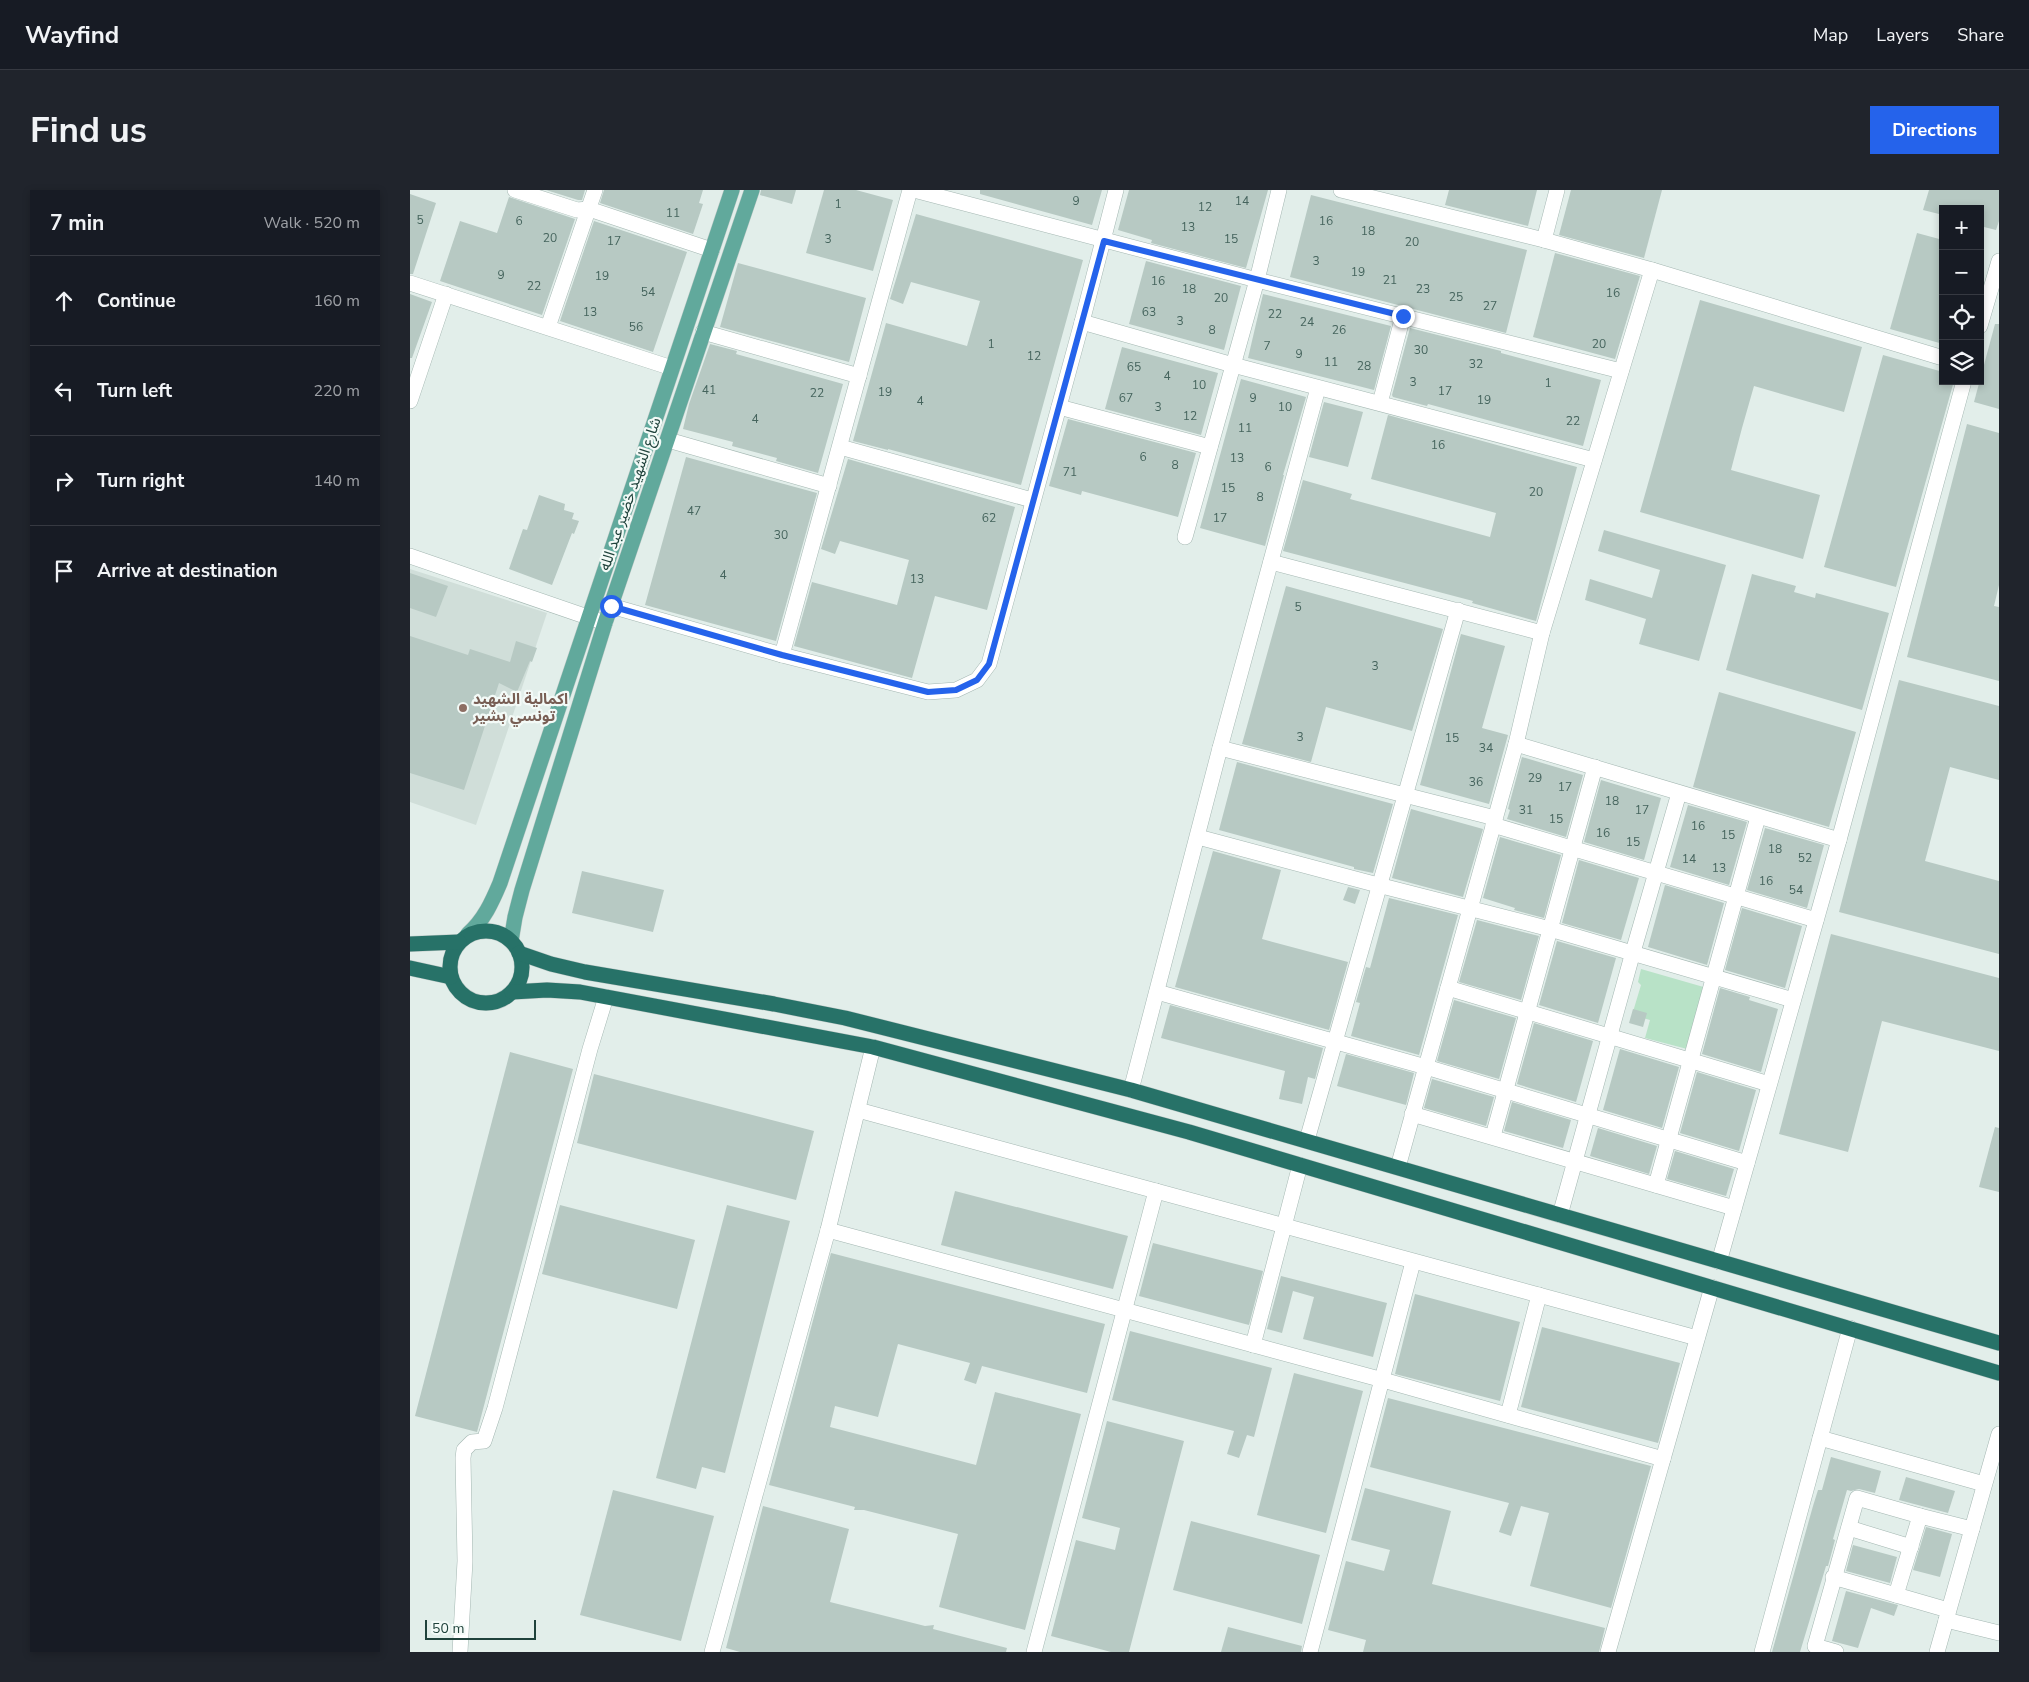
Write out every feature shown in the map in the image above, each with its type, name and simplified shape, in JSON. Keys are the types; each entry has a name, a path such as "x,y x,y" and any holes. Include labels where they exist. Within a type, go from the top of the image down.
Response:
{"highway":[{"path":"410,944 464,938 476,931 491,930 506,936 515,947 522,969 517,985 512,992 498,1001 481,1003 473,1001 459,992 451,978 450,959 464,938"},
{"path":"515,947 551,964 585,972 845,1018 1131,1090 1999,1343"},
{"path":"410,968 451,978"},
{"path":"512,992 547,990 606,997 873,1048 1189,1132 1999,1373"}],"main road":[{"name":"شارع الشهيد خضير عبد الله","path":"464,938 477,926 484,916 500,883 732,190"},
{"name":"شارع الشهيد خضير عبد الله","path":"515,947 514,917 605,623 752,190"}],"street":[{"path":"548,327 595,190"},
{"path":"782,655 910,190"},
{"path":"914,190 1104,241 1621,372"},
{"path":"611,606 782,655 928,692 956,690 977,680 989,664 1032,500 1104,241 1116,190"},
{"path":"1185,537 1257,280 1279,190"},
{"path":"1341,190 1369,193 1652,270 1939,357"},
{"path":"1544,240 1557,190"},
{"path":"520,191 577,210 589,209 712,250"},
{"path":"1984,312 1999,261"},
{"path":"1398,1167 1516,744 1542,633 1652,270"},
{"path":"410,282 672,368"},
{"path":"410,401 446,294"},
{"path":"1380,404 1403,316"},
{"path":"1082,322 1318,388 1594,460"},
{"path":"704,332 859,376"},
{"path":"1719,1262 1839,840 1963,385"},
{"path":"1131,1090 1220,748 1318,388"},
{"path":"1058,406 1210,447"},
{"path":"668,440 829,486"},
{"path":"840,447 1032,500"},
{"path":"410,556 605,623"},
{"path":"1271,562 1542,633"},
{"path":"1307,1140 1458,610"},
{"path":"1516,744 1839,840"},
{"path":"1220,748 1405,794 1655,873 1816,920"},
{"path":"1493,1136 1596,767"},
{"path":"1560,1215 1655,873 1680,794"},
{"path":"1656,1185 1692,1061 1758,817"},
{"path":"1198,837 1378,886 1550,929 1793,1000"},
{"path":"1448,988 1769,1084"},
{"path":"1157,992 1426,1067 1747,1163"},
{"path":"460,1652 465,1561 464,1450 472,1442 484,1441 495,1408 590,1049 606,997"},
{"path":"712,1652 828,1230 873,1048"},
{"path":"858,1110 1697,1338"},
{"path":"1412,1114 1576,1160 1734,1208"},
{"path":"1254,1346 1300,1165"},
{"path":"1034,1652 1156,1191"},
{"path":"828,1230 1383,1380 1663,1459"},
{"path":"1310,1652 1413,1262"},
{"path":"1608,1652 1712,1287"},
{"path":"1508,1415 1539,1295"},
{"path":"1762,1652 1850,1328"},
{"path":"1937,1652 1984,1484 1995,1462 1999,1434"},
{"path":"1820,1438 1984,1484"},
{"path":"1836,1652 1815,1646 1857,1498 1972,1529"},
{"path":"1896,1595 1920,1516"},
{"path":"1849,1528 1911,1547"},
{"path":"1834,1577 1896,1595 1999,1633"}],"shaded area":[{"name":"اكمالية الشهيد تونسي بشير","path":"410,569 547,613 476,825 410,802"}],"green space":[{"path":"1641,969 1707,988 1691,1050 1645,1038 1650,1020 1632,1015 1641,985 1638,982"}],"building":[{"path":"546,190 585,190 582,200 578,200"},
{"path":"604,190 703,190 699,203 703,204 693,234 600,203"},
{"path":"761,190 796,190 792,204 760,195"},
{"path":"824,190 856,190 893,200 873,271 806,253"},
{"path":"980,190 1102,190 1092,225 980,194"},
{"path":"1129,190 1268,190 1246,268 1151,243 1152,240 1118,230"},
{"path":"1449,190 1537,190 1528,226 1445,205"},
{"path":"1571,190 1662,190 1644,258 1559,235"},
{"path":"1929,190 1999,190 1999,221 1996,230 1984,227 1984,205 1939,205 1939,214 1923,210"},
{"path":"410,194 436,203 413,274 410,274"},
{"path":"1311,195 1527,250 1506,333 1290,277"},
{"path":"509,197 575,219 542,315 440,281 460,221 497,233"},
{"path":"916,214 1083,260 1021,485 853,441 886,323 967,346 980,301 911,282 903,304 890,299"},
{"path":"594,221 687,252 653,352 560,321"},
{"path":"1917,233 1939,239 1939,343 1890,329"},
{"path":"1555,253 1640,276 1615,359 1533,337"},
{"path":"1146,261 1241,286 1224,350 1129,324"},
{"path":"738,263 866,298 849,362 720,327"},
{"path":"410,294 432,302 412,358 410,358"},
{"path":"1263,294 1391,326 1374,390 1248,358"},
{"path":"1700,300 1862,347 1844,412 1754,386 1742,428 1731,470 1820,495 1803,559 1640,512"},
{"path":"1995,324 1999,324 1999,409 1974,402 1979,385 1984,385 1984,365"},
{"path":"1410,328 1501,351 1501,353 1601,380 1583,446 1428,404 1427,406 1393,397"},
{"path":"710,344 737,351 736,354 843,384 818,473 776,461 777,458 732,446 733,442 683,429 689,404"},
{"path":"1122,347 1218,373 1201,435 1105,409"},
{"path":"1883,355 1939,371 1939,385 1953,385 1896,587 1824,567"},
{"path":"1241,379 1306,397 1265,546 1200,528"},
{"path":"1324,402 1363,412 1348,467 1309,457"},
{"path":"1388,415 1577,467 1536,621 1472,603 1473,601 1283,551 1303,480 1352,494 1350,499 1490,537 1496,513 1371,479"},
{"path":"1068,419 1196,453 1178,517 1082,491 1081,495 1049,486"},
{"path":"1967,424 1999,433 1999,585 1994,606 1999,607 1999,681 1907,657"},
{"path":"686,457 817,493 776,641 645,605"},
{"path":"848,459 1015,507 987,610 935,596 912,678 794,646 812,582 897,605 909,560 840,541 835,554 821,549"},
{"path":"539,495 565,504 564,510 574,513 572,519 579,521 574,534 572,533 552,585 509,569 523,529 527,530"},
{"path":"1604,530 1726,565 1699,661 1639,644 1646,619 1585,600 1590,579 1652,598 1660,570 1598,551"},
{"path":"410,573 448,586 436,617 410,608"},
{"path":"1752,574 1796,586 1794,592 1815,598 1816,593 1889,613 1862,710 1726,670"},
{"path":"1286,586 1443,629 1412,731 1326,707 1311,762 1242,744"},
{"path":"1461,634 1505,646 1482,728 1508,735 1489,804 1420,785"},
{"path":"410,636 468,655 470,649 510,662 516,641 537,648 517,692 499,683 464,790 410,773"},
{"path":"1899,680 1999,706 1999,780 1950,767 1925,861 1999,881 1999,954 1839,912"},
{"path":"1719,692 1856,732 1829,827 1693,787"},
{"path":"1522,757 1583,775 1566,837 1507,819"},
{"path":"1237,762 1393,804 1373,873 1219,830"},
{"path":"1601,780 1661,798 1644,860 1584,842"},
{"path":"1688,805 1747,822 1729,885 1670,867"},
{"path":"1411,809 1483,829 1463,897 1392,878"},
{"path":"1765,828 1824,845 1807,908 1747,890"},
{"path":"1500,837 1561,855 1544,918 1514,910 1515,908 1483,898"},
{"path":"1213,851 1281,870 1262,939 1348,962 1329,1030 1175,987"},
{"path":"1579,860 1639,878 1621,940 1562,923"},
{"path":"582,871 664,890 653,932 572,913"},
{"path":"1665,885 1724,903 1707,965 1648,947"},
{"path":"1348,887 1360,890 1355,904 1343,900"},
{"path":"1389,898 1458,915 1419,1055 1351,1036 1360,1003 1356,1002 1366,967 1370,968"},
{"path":"1742,908 1802,926 1785,988 1725,970"},
{"path":"1477,920 1539,936 1521,1000 1459,982"},
{"path":"1831,934 1999,978 1999,1051 1882,1021 1848,1152 1779,1134"},
{"path":"1557,941 1616,958 1598,1023 1539,1005"},
{"path":"1720,988 1750,997 1749,1000 1778,1009 1761,1072 1702,1054"},
{"path":"1454,1000 1516,1018 1499,1079 1437,1061"},
{"path":"1170,1005 1323,1048 1315,1079 1308,1077 1302,1104 1279,1099 1285,1071 1161,1038"},
{"path":"1633,1009 1647,1013 1643,1027 1629,1023"},
{"path":"1534,1023 1593,1041 1576,1102 1517,1084"},
{"path":"1620,1049 1679,1067 1662,1128 1603,1110"},
{"path":"510,1052 573,1069 477,1432 415,1416"},
{"path":"1346,1054 1414,1073 1406,1105 1337,1086"},
{"path":"1697,1072 1756,1090 1739,1151 1680,1133"},
{"path":"594,1074 814,1131 796,1200 577,1143"},
{"path":"1432,1079 1494,1097 1486,1126 1424,1108"},
{"path":"1512,1102 1571,1120 1563,1148 1504,1131"},
{"path":"1995,1127 1999,1128 1999,1192 1979,1187"},
{"path":"1598,1128 1657,1146 1649,1174 1590,1156"},
{"path":"1675,1151 1734,1169 1726,1196 1667,1179"},
{"path":"955,1191 1128,1236 1113,1289 941,1245"},
{"path":"560,1205 695,1240 677,1309 542,1274"},
{"path":"727,1205 790,1221 725,1473 702,1467 696,1489 656,1478"},
{"path":"1153,1243 1263,1271 1249,1325 1139,1296"},
{"path":"831,1253 1105,1324 1087,1393 982,1366 976,1384 964,1380 970,1363 898,1344 878,1417 835,1406 830,1427 976,1465 995,1392 1081,1414 1025,1630 939,1607 958,1534 864,1510 854,1510 855,1507 769,1485"},
{"path":"1281,1276 1387,1303 1373,1357 1303,1339 1314,1297 1293,1291 1282,1333 1267,1329"},
{"path":"1415,1294 1520,1322 1500,1401 1395,1374"},
{"path":"1542,1327 1680,1363 1658,1443 1521,1407"},
{"path":"1130,1331 1272,1368 1254,1437 1247,1435 1239,1458 1227,1454 1234,1431 1112,1400"},
{"path":"1294,1373 1363,1391 1326,1533 1257,1515"},
{"path":"1388,1398 1651,1466 1611,1608 1530,1586 1549,1513 1521,1506 1511,1536 1499,1532 1509,1503 1370,1467"},
{"path":"1107,1421 1184,1441 1129,1652 1111,1652 1051,1636 1076,1540 1115,1550 1120,1528 1082,1518"},
{"path":"1831,1457 1881,1471 1875,1493 1859,1489 1847,1490 1833,1539 1835,1540 1828,1566 1826,1566 1800,1652 1772,1652 1813,1506 1818,1490 1822,1490"},
{"path":"1906,1477 1955,1491 1948,1513 1899,1500"},
{"path":"1365,1488 1451,1511 1432,1584 1605,1628 1599,1652 1363,1652 1366,1640 1328,1630 1346,1561 1384,1571 1390,1550 1351,1540"},
{"path":"613,1490 714,1516 681,1641 580,1615"},
{"path":"763,1506 849,1529 830,1602 925,1626 934,1625 933,1629 1007,1648 1006,1652 740,1652 726,1648"},
{"path":"1191,1521 1320,1555 1302,1624 1173,1590"},
{"path":"1926,1527 1952,1534 1940,1577 1913,1570"},
{"path":"1853,1545 1897,1557 1890,1583 1846,1571"},
{"path":"1846,1591 1898,1605 1894,1616 1871,1608 1858,1648 1832,1641"},
{"path":"1228,1627 1302,1646 1301,1652 1221,1652"}],"place":[{"name":"اكمالية الشهيد تونسي بشير","path":"463,708"}],"route":[{"path":"611,606 782,655 928,692 956,690 977,680 989,664 1032,500 1104,241 1403,316"}]}
